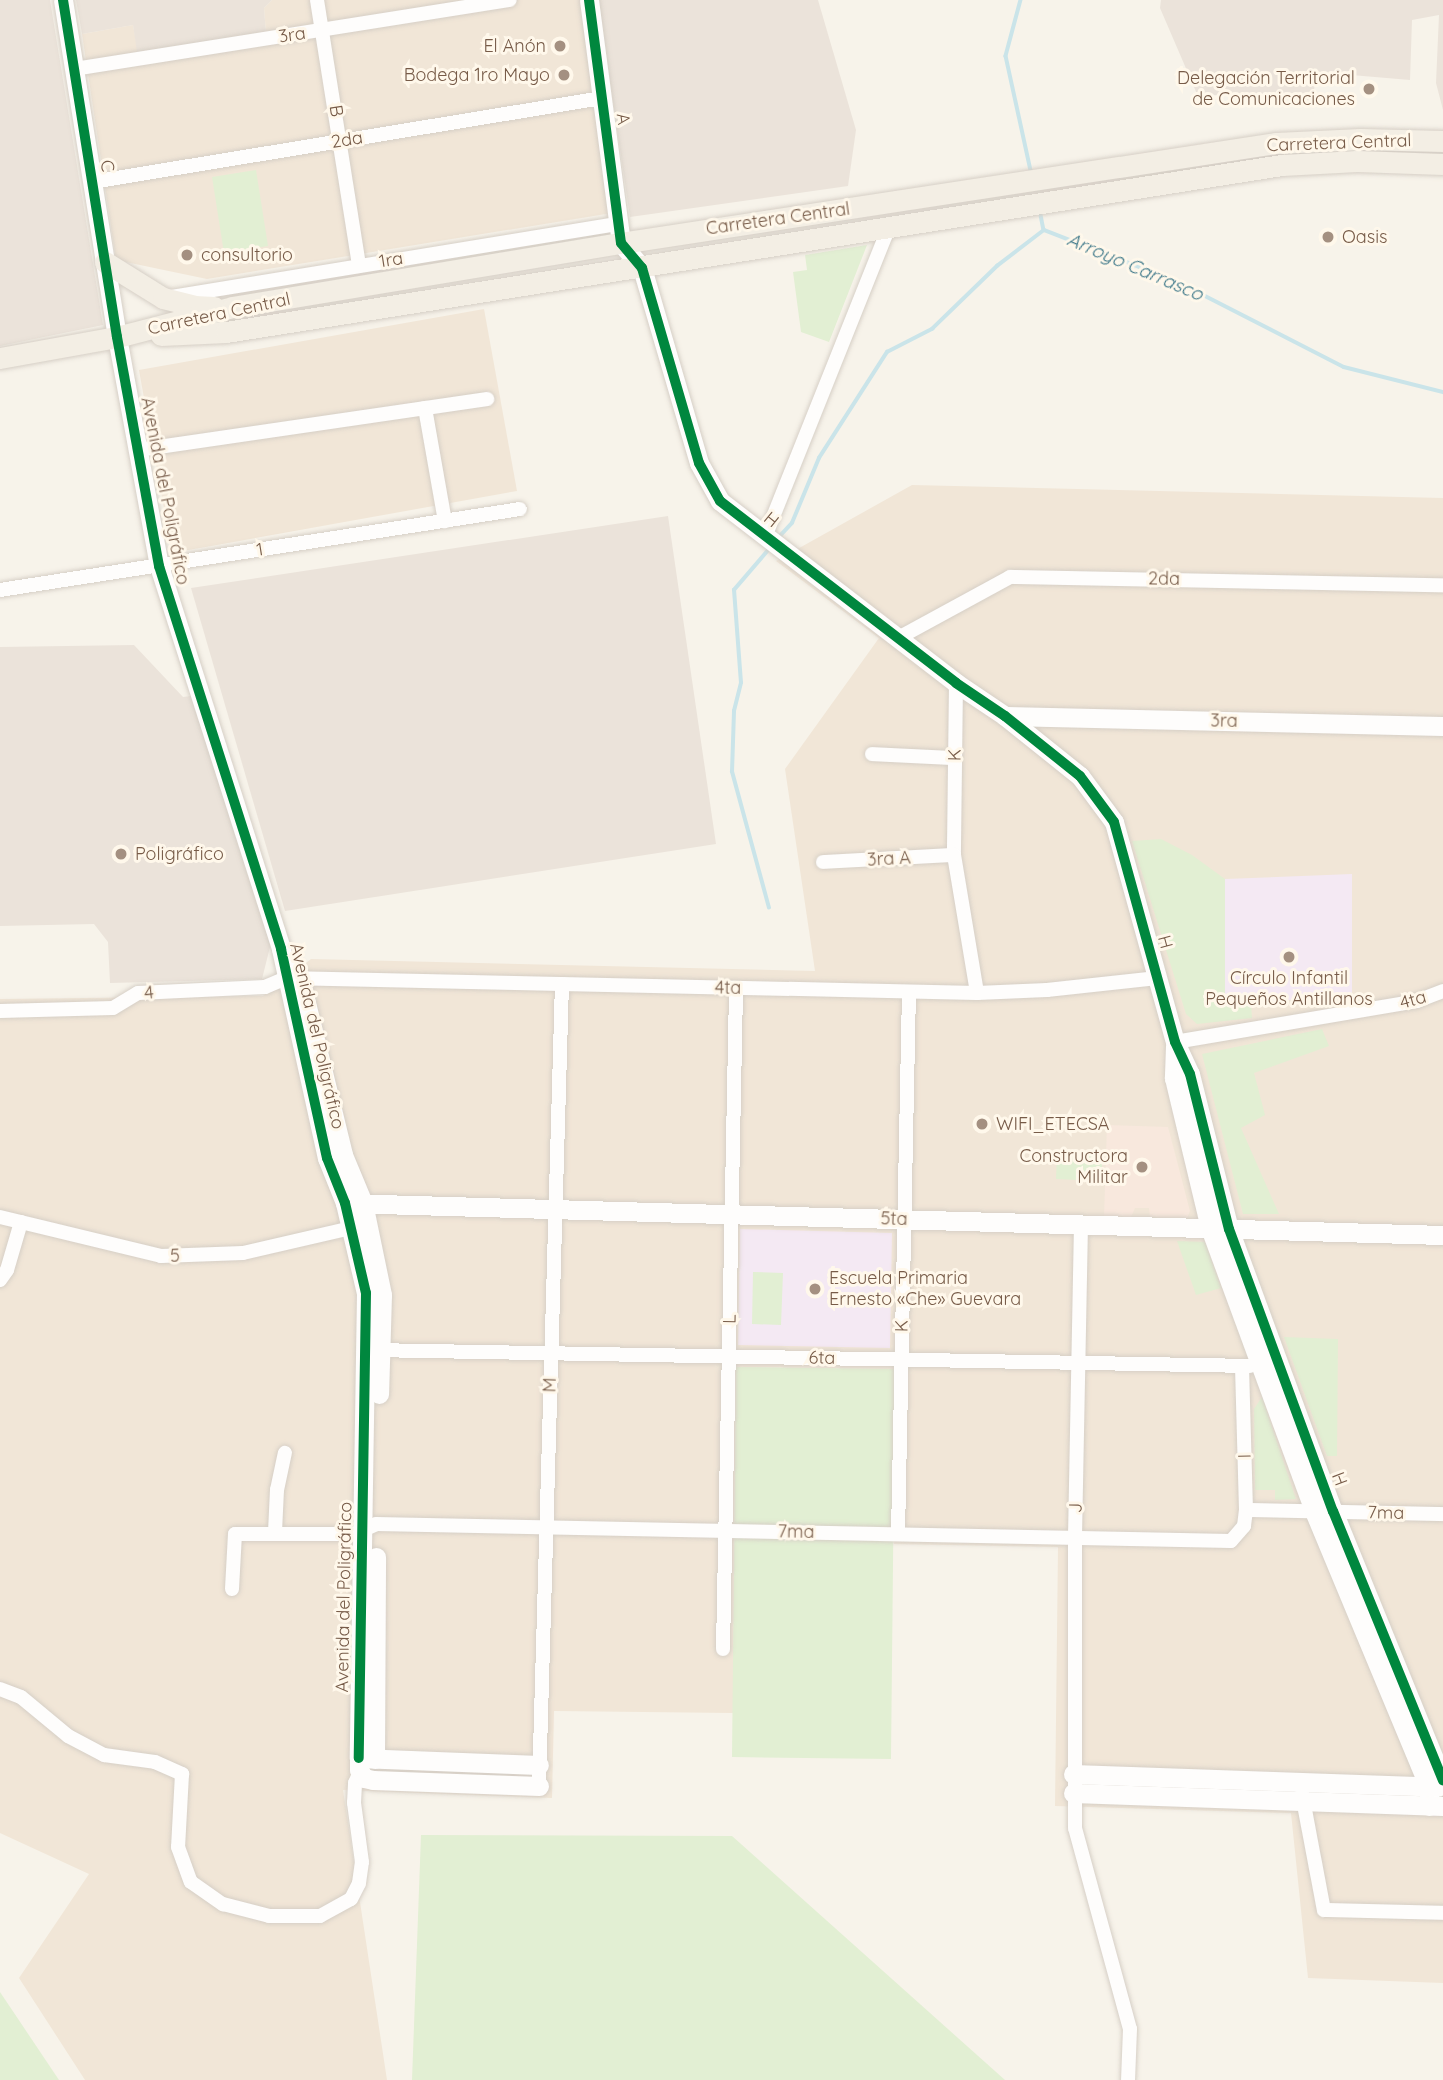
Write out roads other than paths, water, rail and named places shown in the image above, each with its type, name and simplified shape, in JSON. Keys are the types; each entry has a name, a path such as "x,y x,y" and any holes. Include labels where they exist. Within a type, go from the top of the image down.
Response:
{"main road":[{"name":"Carretera Central","path":"0,358 117,337 233,307 620,234 1016,185 1276,143 1433,140"},
{"path":"1413,162 1433,140"},
{"name":"Carretera Central","path":"117,337 226,332 642,268 1282,164 1443,164"},
{"path":"105,262 163,298 194,306 233,307"}],"street":[{"name":"C","path":"63,0 117,337"},
{"name":"B","path":"317,0 359,264"},
{"name":"3ra","path":"74,69 510,0"},
{"name":"A","path":"589,0 620,234"},
{"name":"2da","path":"92,182 602,97"},
{"path":"765,537 889,227"},
{"name":"1ra","path":"163,298 359,264 620,234"},
{"path":"620,234 642,268"},
{"name":"H","path":"642,268 704,474 720,501 782,551 900,637 956,683 1005,716 1080,776 1114,822 1175,1042 1190,1074 1220,1228 1260,1366 1324,1511 1437,1793"},
{"name":"Avenida del Poligráfico","path":"117,337 159,566 281,949 293,978 327,1158 354,1203 382,1295 373,1350"},
{"path":"138,450 487,399"},
{"path":"425,408 445,521"},
{"name":"1","path":"0,590 520,509"},
{"name":"2da","path":"900,637 1010,577 1443,584"},
{"name":"K","path":"956,683 954,855 977,993"},
{"name":"3ra","path":"1005,716 1443,726"},
{"path":"872,754 955,758"},
{"name":"3ra A","path":"823,862 954,855"},
{"name":"4ta","path":"293,978 977,993 1047,990 1157,978"},
{"name":"4","path":"0,1011 113,1008 138,993 265,987 293,978"},
{"name":"M","path":"539,1786 562,984"},
{"name":"L","path":"723,1649 736,988"},
{"name":"4ta","path":"1175,1042 1408,1003 1443,991"},
{"name":"K","path":"898,1534 909,992"},
{"name":"Avenida del Poligráfico","path":"354,1203 351,1228 366,1293 373,1350 364,1762"},
{"name":"5ta","path":"354,1203 1443,1235"},
{"name":"5","path":"0,1216 161,1256 243,1253 351,1228"},
{"path":"0,1280 7,1270 21,1222"},
{"name":"J","path":"1081,1224 1075,1537 1075,1828 1130,2029 1128,2080"},
{"name":"6ta","path":"373,1350 1260,1366"},
{"name":"I","path":"1231,1541 1244,1526 1260,1366"},
{"path":"275,1532 277,1490 285,1453"},
{"name":"7ma","path":"1246,1510 1443,1514"},
{"name":"7ma","path":"232,1589 235,1534 313,1534 370,1527 546,1527 1231,1541"},
{"path":"0,1689 21,1697 68,1736 104,1755 155,1762 182,1774 178,1847 191,1882 223,1904 269,1916 320,1916 351,1899 359,1883 362,1862 354,1802 364,1762"},
{"path":"364,1762 539,1765"},
{"path":"364,1762 364,1778 373,1780 539,1786"},
{"path":"1073,1783 1302,1792 1437,1793"},
{"path":"1302,1792 1324,1910 1443,1913"}],"waterway":[{"name":"Arroyo Carrasco","path":"1021,0 1006,56 1031,171"},
{"name":"Arroyo Carrasco","path":"1040,210 1044,230 1178,282 1344,367 1443,392"},
{"path":"779,537 792,523 819,458 887,352 932,329 997,266 1044,230"},
{"path":"769,908 732,772 734,711 741,683 734,590 770,548"}],"place":[{"name":"El Anón","path":"560,46"},
{"name":"Bodega 1ro Mayo","path":"564,75"},
{"name":"Delegación Territorial de Comunicaciones","path":"1369,89"},
{"name":"Oasis","path":"1328,237"},
{"name":"consultorio","path":"187,255"},
{"name":"Poligráfico","path":"121,854"},
{"name":"Círculo Infantil Pequeños Antillanos","path":"1289,957"},
{"name":"WIFI_ETECSA","path":"982,1124"},
{"name":"Constructora Militar","path":"1142,1167"},
{"name":"Escuela Primaria Ernesto «Che» Guevara","path":"815,1289"}]}
